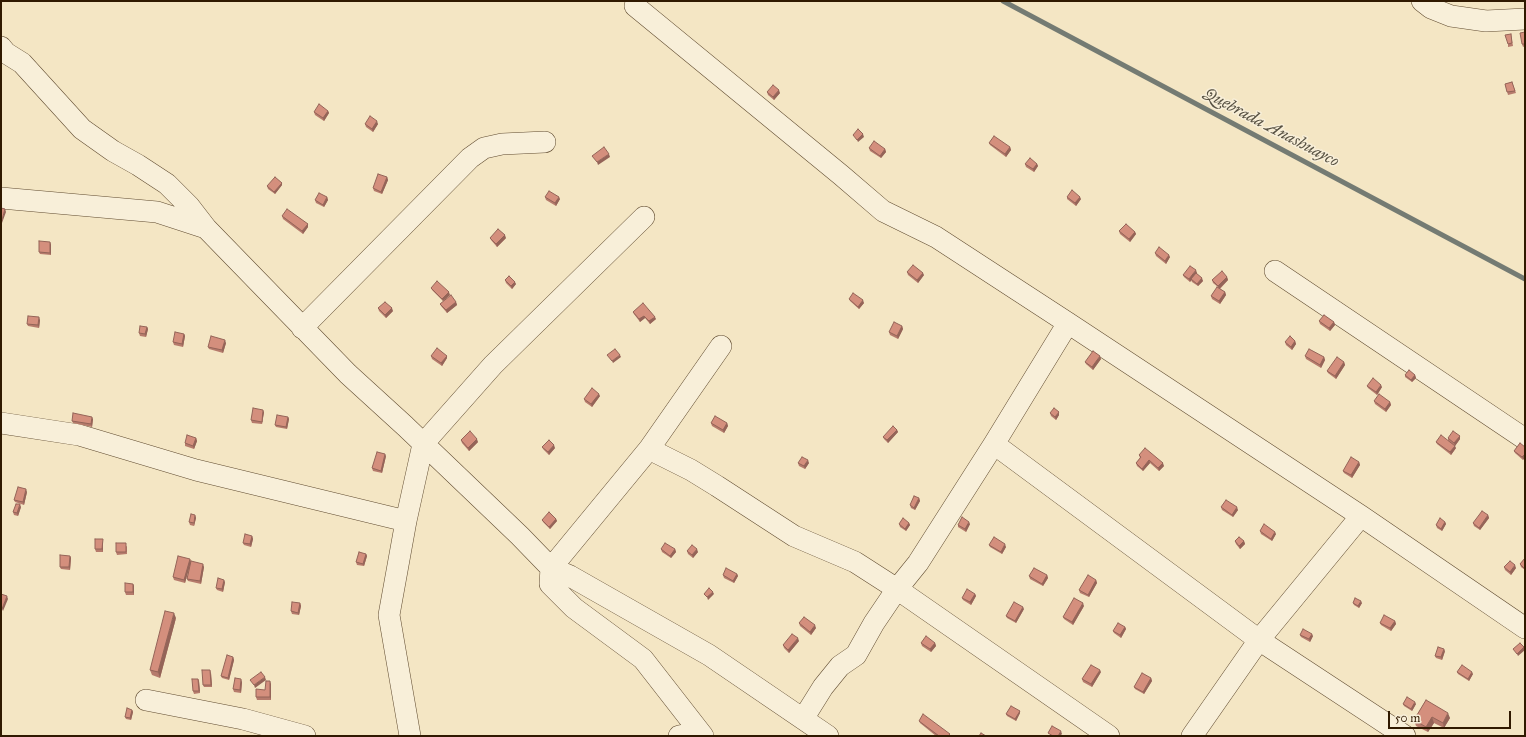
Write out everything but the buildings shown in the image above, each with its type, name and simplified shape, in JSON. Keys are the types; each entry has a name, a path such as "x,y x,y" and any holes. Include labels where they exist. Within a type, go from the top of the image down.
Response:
{"street":[{"path":"1422,1 1431,8 1451,16 1486,21 1525,19"},
{"path":"635,6 883,211 936,238 1068,323 1361,516 1525,628"},
{"path":"1,48 22,63 82,129 113,151 168,184 189,206 206,228 302,328 348,374 520,536 551,568 570,576 709,655 828,736"},
{"path":"302,328 470,158 484,148 502,144 545,142"},
{"path":"1,198 157,212 206,228"},
{"path":"410,736 389,615 406,520 423,444 493,365 644,217"},
{"path":"1275,271 1525,438"},
{"path":"803,718 823,687 840,666 856,655 874,623 897,589 918,563 994,444 1068,323"},
{"path":"701,734 643,659 574,608 550,584 551,568 649,449 721,346"},
{"path":"1,423 79,435 196,470 406,520"},
{"path":"994,444 1259,640 1405,736"},
{"path":"649,449 691,470 794,536 856,562 1109,736"},
{"path":"1192,736 1259,640 1361,516"},
{"path":"146,700 243,719 305,736"},
{"path":"678,736 701,734"}],"waterway":[{"name":"Quebrada Anashuayco","path":"1003,1 1525,279"}]}
